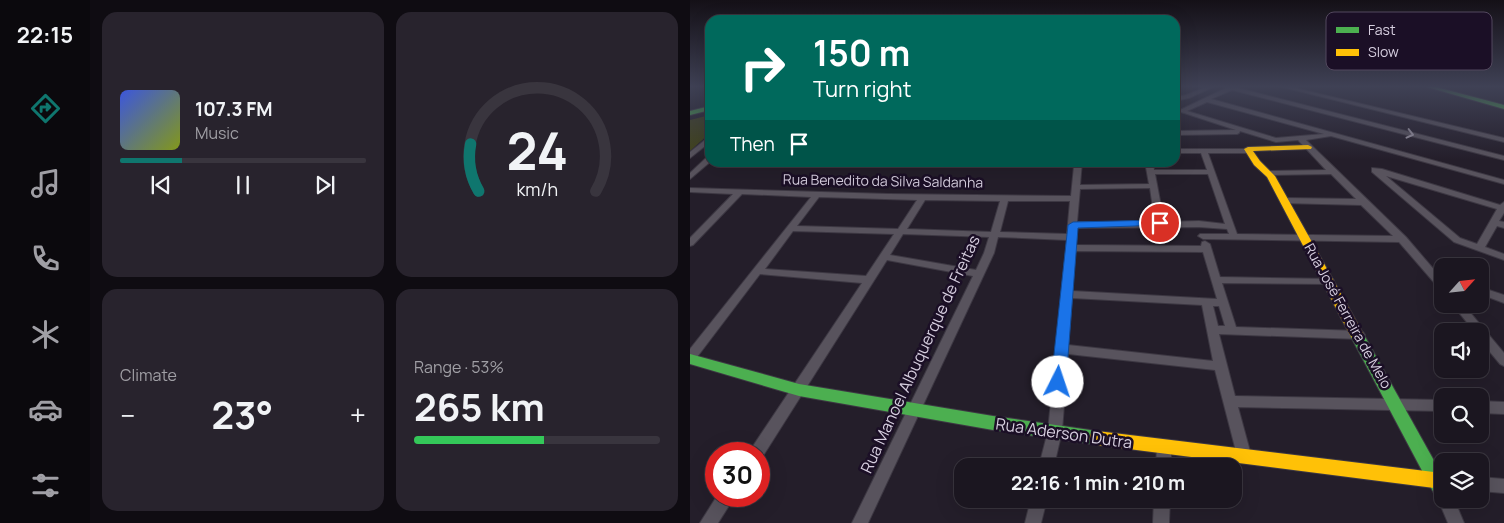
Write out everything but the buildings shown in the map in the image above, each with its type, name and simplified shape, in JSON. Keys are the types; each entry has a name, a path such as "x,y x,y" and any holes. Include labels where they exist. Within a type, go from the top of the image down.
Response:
{"main road":[{"path":"1249,150 1308,147"},
{"name":"Rua José Ferreira de Melo","path":"1249,150 1257,163 1269,173 1434,471"},
{"name":"Rua Aderson Dutra","path":"690,359 799,390 914,410 1164,447 1244,456 1434,483"}],"street":[{"path":"1251,111 1504,182"},
{"path":"1338,111 1493,145 1504,158"},
{"path":"1369,111 1471,141 1493,145"},
{"path":"1180,112 1276,140 1334,135"},
{"path":"1180,112 1229,132"},
{"path":"1204,132 1209,142"},
{"path":"1180,133 1238,132"},
{"path":"1300,138 1331,172 1403,239 1434,274"},
{"path":"690,156 705,143"},
{"path":"699,148 705,149"},
{"path":"1180,151 1249,150"},
{"path":"1204,151 1232,231"},
{"path":"690,178 705,164"},
{"path":"1048,458 1055,431 1078,167"},
{"path":"1160,223 1149,167 1211,172"},
{"path":"1478,248 1503,206 1375,170 1457,240 1478,248 1504,257"},
{"path":"1269,173 1331,172"},
{"name":"Rua Benedito da Silva Saldanha","path":"690,190 1005,198 1153,186"},
{"path":"690,243 741,191"},
{"path":"690,359 817,194"},
{"path":"764,442 923,197"},
{"name":"Rua Manoel Albuquerque de Freitas","path":"860,523 892,451 914,410 979,274 1005,198"},
{"path":"1285,201 1365,202"},
{"path":"1494,222 1504,225"},
{"path":"1073,225 1199,224 1232,231 1304,236 1403,239"},
{"path":"1199,224 1232,331"},
{"path":"789,228 994,234 1071,243 1206,249"},
{"path":"1203,236 1232,231"},
{"path":"885,256 979,274"},
{"path":"756,271 870,280"},
{"path":"1217,280 1329,281"},
{"path":"1489,293 1504,299"},
{"path":"1066,294 1224,303"},
{"path":"1207,302 1220,366 1244,456"},
{"path":"1465,313 1473,323"},
{"path":"1214,330 1358,335"},
{"path":"1489,342 1504,361"},
{"path":"1061,349 1220,366"},
{"path":"1230,401 1434,406"},
{"path":"1489,407 1504,408"},
{"path":"1163,458 1164,447"},
{"path":"1489,485 1504,486"},
{"path":"708,523 719,507"},
{"path":"1033,523 1036,508"},
{"path":"1161,523 1162,508"},
{"path":"1450,508 1456,523"}],"green space":[{"path":"705,116 705,138 690,151 690,120"}],"traffic: fast":[{"path":"690,113 696,111"},
{"path":"1357,335 1434,476"},
{"path":"690,359 799,390 993,423 1097,438"}],"traffic: slow":[{"path":"1308,147 1248,149 1257,163 1271,176 1357,335"},
{"path":"1097,438 1434,480"}],"route":[{"path":"1058,382 1073,225 1160,223"}]}
